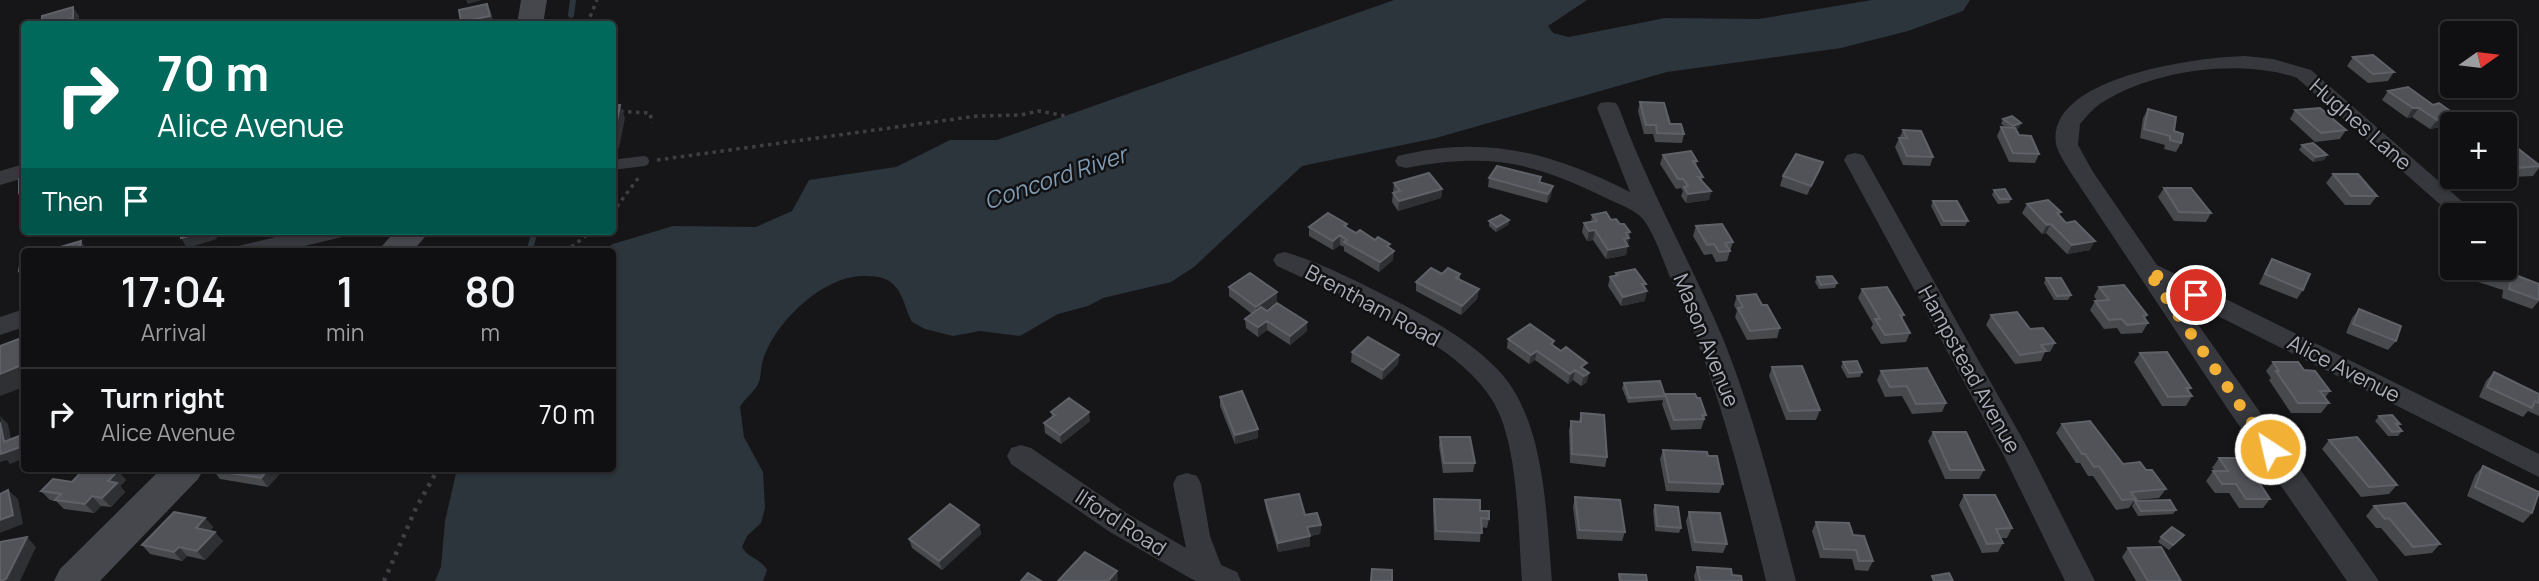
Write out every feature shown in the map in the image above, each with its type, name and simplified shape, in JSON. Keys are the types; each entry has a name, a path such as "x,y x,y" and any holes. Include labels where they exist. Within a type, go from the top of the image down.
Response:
{"main road":[{"path":"530,21 534,0"},
{"path":"397,248 410,235"},
{"path":"74,581 182,472"}],"street":[{"name":"Hughes Lane","path":"2148,271 2082,173 2067,145 2069,122 2094,98 2116,87 2155,74 2261,62 2304,74 2452,203"},
{"name":"Mason Avenue","path":"1608,108 1648,211 1688,287 1737,411 1780,581"},
{"path":"1406,161 1459,151 1516,154 1572,174 1648,211"},
{"name":"Hampstead Avenue","path":"1855,160 2017,455 2080,581"},
{"path":"0,178 21,172"},
{"path":"263,248 317,235"},
{"name":"Brentham Road","path":"1285,260 1424,328 1478,368 1498,388 1512,417 1522,455 1537,581"},
{"name":"Alice Avenue","path":"2148,271 2539,466"},
{"path":"2148,271 2238,404 2364,581"},
{"path":"0,326 21,319"},
{"name":"Ilford Road","path":"1021,456 1140,536 1215,579"},
{"path":"1187,484 1196,536 1215,579"}],"lane":[{"path":"616,164 644,161"}],"path":[{"path":"588,21 597,0"},
{"path":"616,111 650,113 652,123"},
{"path":"616,208 640,176 644,161 867,133 977,116 1021,115 1038,111 1066,116"},
{"path":"570,248 587,235"},
{"path":"384,581 416,508 437,472"}],"water":[{"name":"Concord River","path":"1394,0 1587,0 1548,26 1553,33 1569,37 1665,18 1759,19 1872,0 1970,0 1963,11 1908,31 1841,48 1667,72 1436,138 1302,166 1194,267 1171,282 1103,298 1088,306 1058,314 1020,336 980,331 953,336 925,329 912,322 900,292 890,281 883,278 862,276 831,284 802,304 778,331 763,360 757,386 740,407 744,437 763,472 765,508 761,523 747,536 742,547 767,570 763,581 435,581 441,567 445,521 456,472 616,472 616,248 606,248 673,226 756,227 792,211 809,180 896,167 950,140 997,140"}],"building":[{"path":"487,4 490,16 461,21 459,10"},
{"path":"73,7 73,18 64,21 42,21 42,16"},
{"path":"2373,55 2394,72 2373,74 2353,57"},
{"path":"2408,87 2433,105 2439,103 2451,112 2440,112 2440,119 2437,120 2388,91"},
{"path":"1640,102 1664,103 1670,124 1681,124 1684,134 1657,133 1656,125 1646,125"},
{"path":"620,105 616,125 616,106"},
{"path":"2320,108 2346,130 2321,133 2295,110"},
{"path":"2148,109 2176,117 2174,131 2183,134 2181,143 2170,140 2170,136 2144,129"},
{"path":"2012,116 2021,123 2013,126 2003,119"},
{"path":"2001,127 2015,128 2019,135 2031,136 2039,154 2013,153"},
{"path":"1903,130 1921,131 1933,157 1907,156 1899,138 1907,138"},
{"path":"2313,143 2327,155 2316,157 2302,145"},
{"path":"2517,148 2539,165 2539,166 2518,168"},
{"path":"1691,151 1697,161 1693,161 1703,177 1698,177 1711,191 1688,194 1684,187 1688,186 1683,179 1678,179 1663,155"},
{"path":"1796,154 1823,162 1811,186 1783,176"},
{"path":"1497,166 1541,177 1539,182 1553,186 1548,194 1489,178"},
{"path":"1429,173 1442,189 1399,201 1393,193 1400,191 1394,183"},
{"path":"2333,174 2358,174 2377,196 2351,196"},
{"path":"2164,188 2191,188 2211,213 2179,212"},
{"path":"2005,189 2011,199 2000,199 1994,190"},
{"path":"2048,200 2061,212 2057,213 2066,223 2075,221 2095,241 2072,245 2027,204"},
{"path":"1933,201 1957,201 1968,221 1944,221"},
{"path":"1606,212 1611,220 1616,219 1620,224 1624,224 1630,232 1626,233 1629,238 1624,239 1628,246 1608,250 1595,230 1589,231 1584,223 1597,221 1592,215"},
{"path":"1328,213 1356,233 1360,230 1375,240 1378,237 1390,244 1387,246 1394,251 1380,262 1344,242 1347,240 1340,235 1333,241 1309,227"},
{"path":"1501,215 1509,220 1497,227 1489,221"},
{"path":"1722,224 1733,242 1725,243 1730,251 1719,252 1714,244 1707,245 1696,226"},
{"path":"81,241 80,248 57,248"},
{"path":"2272,259 2310,274 2303,290 2265,274"},
{"path":"1431,268 1442,274 1448,268 1460,274 1456,278 1479,289 1462,306 1416,282"},
{"path":"1635,269 1646,284 1642,284 1647,291 1623,297 1610,277"},
{"path":"1250,273 1277,292 1256,307 1229,287"},
{"path":"1832,276 1837,283 1821,285 1817,277"},
{"path":"2517,276 2539,284 2539,300 2509,289 2511,281 2508,280 2517,280"},
{"path":"2046,278 2061,278 2071,295 2057,296"},
{"path":"2124,285 2147,315 2143,316 2148,323 2127,325 2122,319 2109,320 2095,301 2109,300 2099,287"},
{"path":"1887,287 1904,315 1900,315 1910,333 1885,335 1875,319 1880,319 1862,289"},
{"path":"1756,294 1762,305 1767,305 1780,328 1750,331 1738,308 1743,307 1737,296"},
{"path":"1277,303 1307,322 1290,336 1267,321 1258,327 1245,319 1261,307 1267,311"},
{"path":"2359,309 2401,326 2396,341 2353,324"},
{"path":"2017,312 2030,329 2043,328 2055,343 2041,345 2046,351 2020,355 1991,315"},
{"path":"1530,324 1554,341 1551,344 1561,351 1566,347 1587,363 1581,367 1589,373 1584,376 1575,370 1570,374 1537,351 1531,355 1508,339"},
{"path":"1368,337 1399,355 1383,370 1352,352"},
{"path":"21,338 21,365 0,374 0,346"},
{"path":"2167,352 2191,388 2186,388 2192,396 2168,397 2140,353"},
{"path":"1857,361 1862,372 1849,373 1843,362"},
{"path":"2273,362 2298,362 2304,370 2315,371 2330,391 2320,391 2329,403 2298,403 2276,371 2279,371"},
{"path":"1802,366 1820,410 1789,411 1772,367"},
{"path":"1927,368 1946,403 1916,404 1907,386 1890,387 1881,371"},
{"path":"2494,372 2539,394 2539,403 2535,401 2532,408 2487,387"},
{"path":"1660,381 1665,396 1629,398 1624,383"},
{"path":"1242,391 1258,429 1235,435 1220,397"},
{"path":"1665,394 1695,394 1700,398 1706,415 1702,415 1704,419 1674,420"},
{"path":"1069,398 1089,412 1060,435 1044,423 1055,415 1051,412"},
{"path":"1581,413 1604,415 1607,457 1572,454 1571,421 1581,422"},
{"path":"2392,415 2402,431 2392,432 2379,416"},
{"path":"2090,421 2123,464 2140,462 2146,470 2152,470 2166,489 2131,492 2136,499 2122,500 2099,466 2094,467 2085,454 2082,454 2062,424"},
{"path":"0,422 4,442 21,435 21,447 1,454"},
{"path":"1933,432 1966,432 1984,470 1950,470"},
{"path":"1440,437 1470,437 1475,463 1444,463"},
{"path":"2357,437 2397,485 2369,487 2329,440"},
{"path":"1663,450 1707,452 1708,456 1717,456 1723,484 1669,482"},
{"path":"2219,458 2243,458 2270,499 2246,499 2236,484 2222,484 2213,471 2228,471"},
{"path":"2483,466 2539,492 2532,513 2475,487"},
{"path":"81,472 117,472 108,481 117,483 102,498 92,496 85,504 55,500 61,494 41,491 53,479 72,482"},
{"path":"225,472 266,472 261,478"},
{"path":"8,490 13,515 0,520 0,494"},
{"path":"1299,494 1305,515 1317,513 1321,525 1307,527 1310,536 1278,543 1265,500"},
{"path":"1964,495 1995,495 2012,528 1996,529 2003,543 1987,544"},
{"path":"1575,497 1620,500 1625,532 1579,530"},
{"path":"1434,499 1480,500 1480,511 1489,511 1489,519 1481,518 1482,533 1436,531"},
{"path":"2170,500 2176,510 2141,511 2135,501"},
{"path":"2405,503 2440,544 2413,547 2389,518 2385,519 2374,506"},
{"path":"950,504 979,525 939,561 909,539"},
{"path":"1655,505 1678,507 1681,528 1657,526"},
{"path":"174,512 205,518 196,528 215,532 197,551 179,547 174,552 142,545"},
{"path":"1689,512 1720,513 1727,544 1695,542"},
{"path":"1816,522 1849,523 1853,535 1864,536 1873,561 1859,561 1856,550 1824,549"},
{"path":"2172,527 2184,535 2173,545 2161,537"},
{"path":"27,537 6,579 0,581 0,542"},
{"path":"2161,547 2181,581 2148,581 2128,548"},
{"path":"1085,552 1117,571 1108,581 1058,581"},
{"path":"1697,567 1731,569 1732,575 1741,576 1742,581 1700,581"},
{"path":"1372,569 1392,570 1392,581 1371,581"},
{"path":"1028,573 1041,581 1021,581"},
{"path":"1949,573 1953,581 1934,581 1932,576"},
{"path":"1619,574 1646,575 1647,581 1620,581"}],"waterway":[{"path":"571,15 573,0"},
{"path":"530,248 534,235"}],"route":[{"path":"2196,295 2148,271 2270,449"}]}
